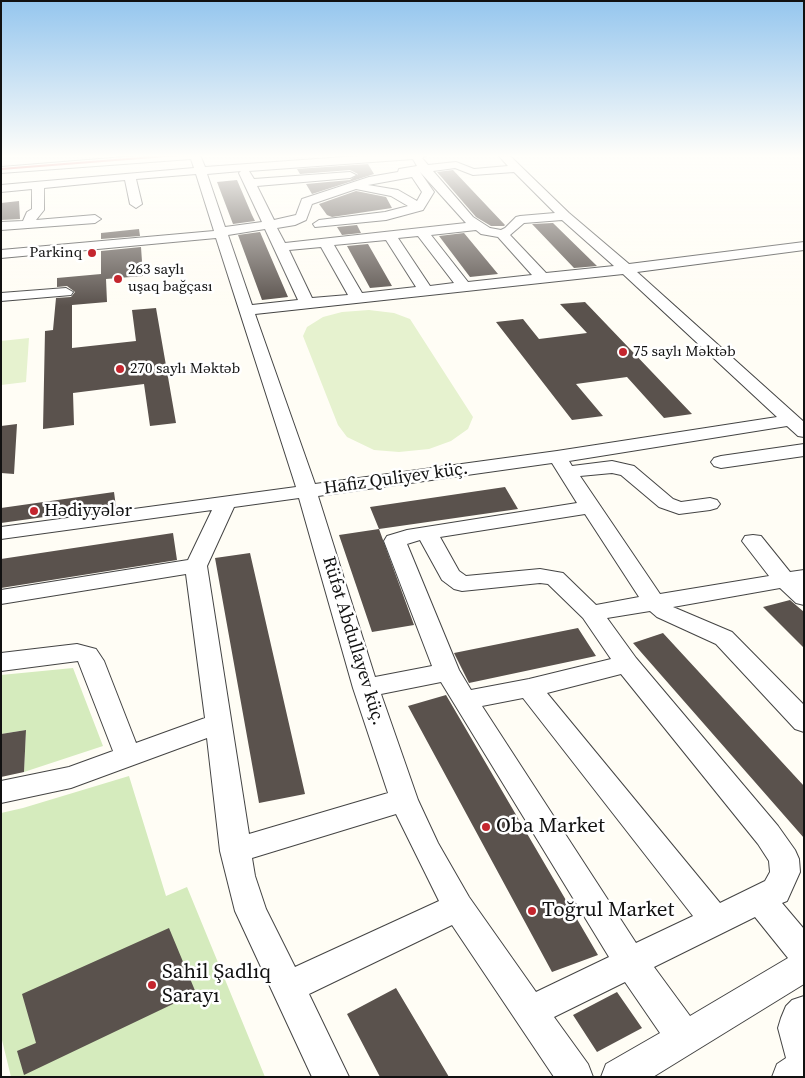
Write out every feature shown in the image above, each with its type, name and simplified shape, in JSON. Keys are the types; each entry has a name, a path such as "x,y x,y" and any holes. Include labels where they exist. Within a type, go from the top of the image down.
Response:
{"street":[{"path":"29,224 31,214 38,210 38,205"},
{"name":"Rüfət Abdullayev küç.","path":"212,205 307,491 366,688 404,800 426,849 458,907 575,1077"},
{"path":"261,205 307,303"},
{"path":"2,256 271,227 302,217 305,205"},
{"path":"456,205 476,226 486,231 502,234 510,231 520,220 565,216"},
{"path":"554,205 626,268 797,426"},
{"path":"319,224 386,216 419,207"},
{"path":"1,226 95,218"},
{"path":"281,247 476,226"},
{"path":"422,232 464,286"},
{"path":"502,234 542,277"},
{"path":"390,236 426,291"},
{"path":"325,242 357,298"},
{"path":"247,310 426,291 804,246"},
{"path":"1,297 66,292"},
{"name":"Hafiz Quliyev küç.","path":"1,533 307,491 562,464 797,426"},
{"path":"721,462 804,450"},
{"path":"562,464 612,466 628,470 666,503 679,508 710,504"},
{"path":"562,464 653,601 671,615 724,638 804,722"},
{"path":"226,502 196,566 220,723 240,876 251,911 332,1077"},
{"path":"590,507 427,533 395,541 447,672 630,962 685,1038"},
{"path":"427,533 450,574 462,584 540,576 555,578 591,613 627,664 768,835 784,859 785,872 776,891 530,1012"},
{"path":"753,541 797,585"},
{"path":"1,597 196,566"},
{"path":"591,613 653,601 797,585"},
{"path":"1,662 77,652 87,654 92,662 128,756"},
{"path":"465,700 529,688 627,664"},
{"path":"366,688 447,672"},
{"path":"529,688 715,920"},
{"path":"1,792 71,777 220,723"},
{"path":"236,851 404,800"},
{"path":"758,899 804,953"},
{"path":"288,988 458,907"},
{"path":"619,1077 804,966"},
{"path":"804,1012 798,1018 795,1028 804,1059"},
{"path":"790,1077 804,1066"}],"green space":[{"path":"369,310 394,313 410,319 473,417 468,429 451,441 429,449 399,452 374,450 347,437 338,425 303,336 307,327 323,317 342,312"},
{"path":"29,338 26,382 1,385 1,341"},
{"path":"73,668 103,746 24,772 26,730 1,734 1,675"},
{"path":"129,776 166,896 187,887 265,1077 11,1077 1,1036 1,813"}],"building":[{"path":"1,205 19,205 20,219 1,220"},
{"path":"226,205 248,205 255,221 233,224"},
{"path":"320,205 391,205 392,208 332,217 327,215"},
{"path":"466,205 486,205 505,225 491,226 476,217"},
{"path":"553,223 597,266 574,268 532,224"},
{"path":"357,225 361,233 342,235 337,227"},
{"path":"139,229 140,236 101,239 101,233"},
{"path":"260,232 288,297 262,300 238,235"},
{"path":"464,233 498,274 470,277 439,236"},
{"path":"368,244 392,286 370,288 347,246"},
{"path":"141,247 143,276 106,279 107,302 72,305 72,348 136,341 132,310 156,308 176,423 150,426 144,384 73,393 74,425 43,429 45,331 53,330 56,298 71,297 75,292 67,286 57,287 57,278 101,274 101,251"},
{"path":"585,302 692,414 664,418 627,377 576,384 603,416 572,420 496,322 523,319 539,339 587,333 560,304"},
{"path":"17,424 14,474 1,473 1,426"},
{"path":"505,487 518,509 379,529 370,507"},
{"path":"114,492 116,507 1,523 1,508"},
{"path":"379,529 414,625 372,632 339,535"},
{"path":"173,533 177,560 1,588 1,559"},
{"path":"250,553 305,794 259,803 215,558"},
{"path":"790,600 804,612 804,648 763,607"},
{"path":"578,628 596,656 469,683 454,653"},
{"path":"663,633 804,786 804,838 633,643"},
{"path":"446,695 598,955 552,972 408,706"},
{"path":"26,730 24,772 1,777 1,734"},
{"path":"169,928 196,993 24,1075 17,1051 36,1043 22,994"},
{"path":"396,988 449,1077 380,1077 347,1014"},
{"path":"617,992 642,1028 597,1052 573,1015"}],"place":[{"name":"Parkinq","path":"92,253"},
{"name":"263 saylı uşaq bağçası","path":"118,279"},
{"name":"75 saylı Məktəb","path":"623,352"},
{"name":"270 saylı Məktəb","path":"120,369"},
{"name":"Hədiyyələr","path":"34,511"},
{"name":"Oba Market","path":"486,827"},
{"name":"Toğrul Market","path":"532,911"},
{"name":"Sahil Şadlıq Sarayı","path":"152,985"}]}
